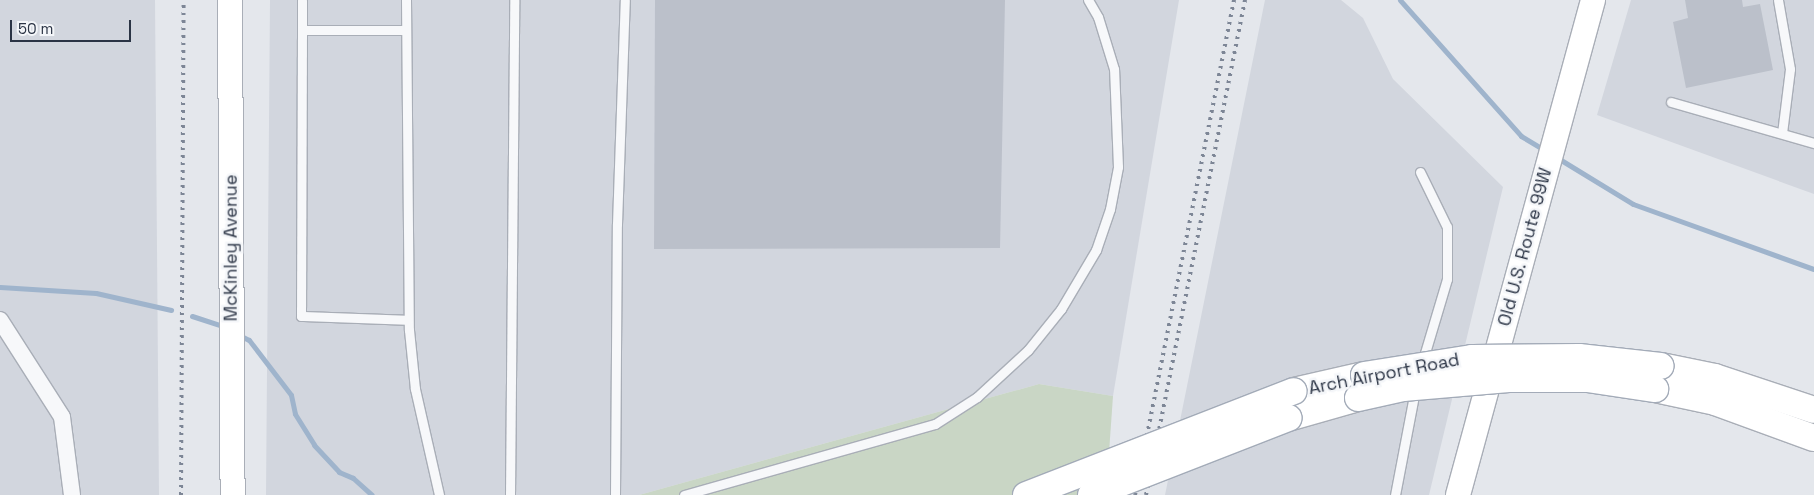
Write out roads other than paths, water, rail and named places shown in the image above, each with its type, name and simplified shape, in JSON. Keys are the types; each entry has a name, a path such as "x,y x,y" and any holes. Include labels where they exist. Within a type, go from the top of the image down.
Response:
{"main road":[{"name":"McKinley Avenue","path":"230,0 233,495"},
{"name":"Old U.S. Route 99W","path":"1458,495 1593,0"},
{"name":"Arch Airport Road","path":"1091,495 1288,418 1361,387 1472,358 1579,357 1658,377 1715,402 1814,438"},
{"name":"Arch Airport Road","path":"1658,377 1732,382 1814,410"},
{"name":"Arch Airport Road","path":"1026,495 1294,392 1361,387"}],"street":[{"path":"0,320 62,417 72,495"}],"lane":[{"path":"302,0 302,316 408,320"},
{"path":"406,0 408,320 415,389 439,495"},
{"path":"510,495 514,0"},
{"path":"615,495 625,0"},
{"path":"684,495 935,424 977,397 1028,350 1050,323 1096,250 1110,209 1118,167 1114,69 1098,17 1088,0"},
{"path":"1778,0 1790,69 1782,133"},
{"path":"302,30 406,30"},
{"path":"1671,102 1814,143"},
{"path":"1395,495 1408,418 1447,279 1447,227 1420,172"}],"waterway":[{"path":"1400,0 1521,136 1544,150"},
{"path":"1556,157 1633,204 1814,269"},
{"path":"0,287 96,293 171,310"},
{"path":"192,316 225,327"},
{"path":"239,335 249,340 291,395 295,414 314,445 339,472 353,478 372,495"}],"railway":[{"path":"181,495 184,0"},
{"path":"1135,495 1234,0"},
{"path":"1146,495 1245,0"}]}
